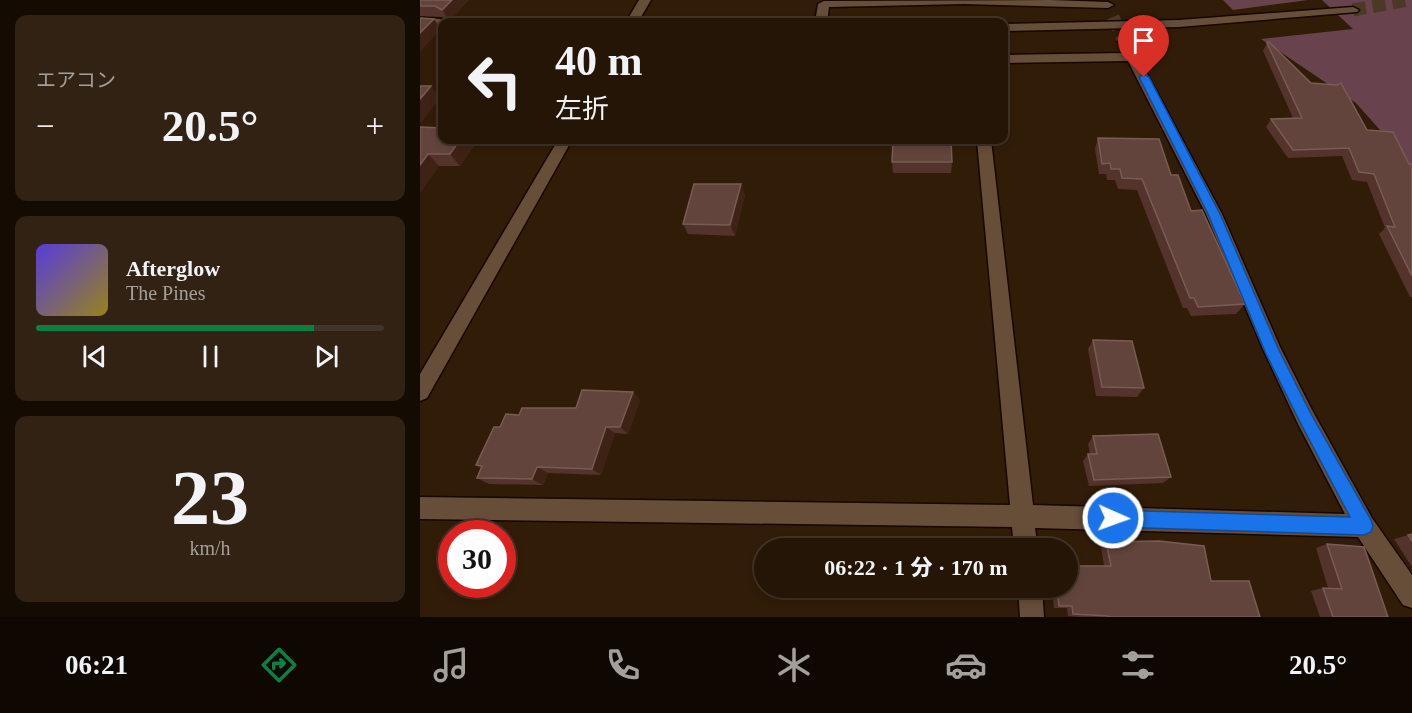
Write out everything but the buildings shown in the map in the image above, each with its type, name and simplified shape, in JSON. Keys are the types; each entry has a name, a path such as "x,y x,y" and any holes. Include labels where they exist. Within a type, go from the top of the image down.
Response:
{"street":[{"path":"634,18 645,0"},
{"path":"964,1 971,17"},
{"path":"822,18 824,4 964,1 1106,2 1113,17"},
{"path":"1008,28 1136,27 1259,20 1353,10"},
{"path":"420,22 438,23"},
{"path":"1008,59 1128,50 1214,214 1272,349 1305,417 1364,526 1412,596"},
{"path":"420,392 563,144"},
{"path":"984,144 1025,538"},
{"path":"420,508 644,508 1364,526"},
{"path":"1031,598 1032,617"}],"shaded area":[{"path":"1223,0 1308,0 1233,10"},
{"path":"1322,0 1412,0 1412,166 1356,103 1261,39 1353,29"}],"tunnel":[{"path":"1353,10 1409,0"},
{"path":"1113,17 1124,42"}],"route":[{"path":"1113,518 1364,526 1305,417 1272,349 1214,214 1144,77"}]}
